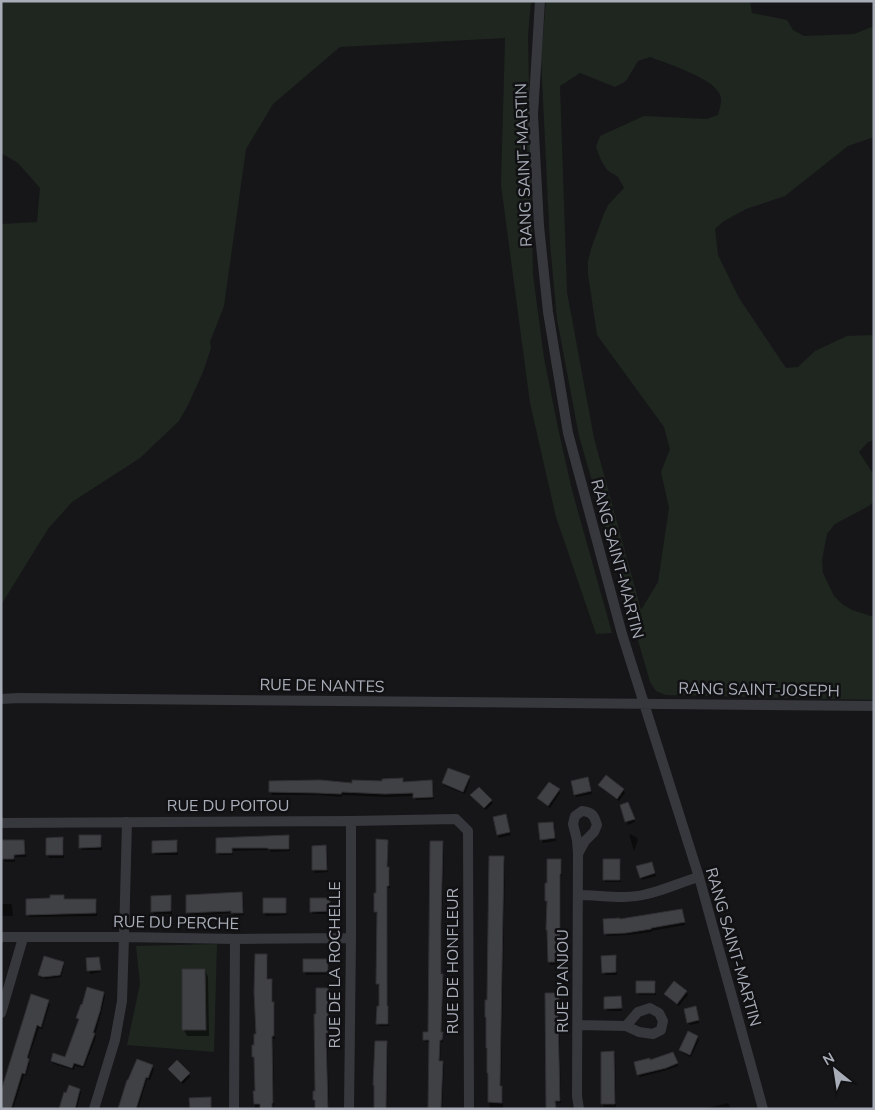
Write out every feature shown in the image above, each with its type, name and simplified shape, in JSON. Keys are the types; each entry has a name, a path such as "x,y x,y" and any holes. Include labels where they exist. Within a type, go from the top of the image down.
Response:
{"street":[{"name":"RANG SAINT-MARTIN","path":"540,1 533,115 539,226 548,312 568,433 622,634 699,878 763,1109"},
{"name":"RUE DE NANTES","path":"1,699 643,704"},
{"name":"RANG SAINT-JOSEPH","path":"643,704 874,706"},
{"name":"RUE DU POITOU","path":"1,823 456,819"},
{"name":"RUE DE HONFLEUR","path":"456,819 468,831 469,1109"},
{"name":"RUE DE LA ROCHELLE","path":"349,1109 351,820"},
{"path":"94,1109 115,1040 122,1001 127,822"},
{"name":"RUE D'ANJOU","path":"578,854 577,1096 579,1109"},
{"path":"578,895 646,895 699,878"},
{"name":"RUE DU PERCHE","path":"1,937 351,938"},
{"path":"1,1013 23,938"},
{"path":"234,1109 235,939"},
{"path":"578,1026 626,1026"}],"shaded area":[{"path":"1,1 531,1 528,36 533,275 544,358 558,428 572,490 612,633 596,634 556,517 530,403 501,185 505,38 340,47 273,104 246,149 224,306 210,342 211,348 203,372 188,405 179,421 140,458 72,502 48,529 1,605 1,224 37,222 40,188 18,163 1,153"},
{"path":"546,1 750,1 752,13 787,20 793,30 804,36 854,34 874,26 874,137 848,146 785,196 746,209 724,221 715,229 718,255 739,298 786,368 798,367 815,351 847,336 874,335 874,440 868,442 859,452 874,475 874,501 869,506 835,524 827,534 822,560 823,573 834,596 852,610 874,617 874,700 666,695 656,691 650,682 579,436 557,319 550,244 541,59","holes":["650,57 708,82 715,87 721,101 718,115 707,119 644,116 600,136 596,147 607,170 618,177 624,188 608,205 588,261 588,274 597,335 664,427 670,449 661,472 669,508 658,582 641,610 594,438 567,292 560,86 580,73 615,87 626,81 638,61"]},
{"path":"217,944 214,1052 127,1045 140,984 136,946"}],"building":[{"path":"448,768 470,776 463,792 442,783"},
{"path":"606,775 624,789 617,799 598,785"},
{"path":"588,777 591,791 574,795 571,781"},
{"path":"403,778 403,782 432,780 433,797 413,798 413,793 269,792 269,781 320,780 352,783 352,780 382,781 382,779"},
{"path":"549,782 560,789 548,806 537,798"},
{"path":"479,787 492,800 484,808 470,795"},
{"path":"628,802 635,819 625,822 620,805"},
{"path":"506,814 510,832 497,835 493,817"},
{"path":"553,822 555,838 540,840 538,823"},
{"path":"79,835 101,835 101,847 79,848"},
{"path":"289,835 289,849 232,848 232,853 216,853 216,838"},
{"path":"63,837 63,855 46,855 46,838"},
{"path":"376,839 388,840 388,1024 376,1024 377,1006 379,1006 379,984 376,984 377,912 374,912"},
{"path":"2,840 24,840 25,854 14,855 14,859 2,859"},
{"path":"177,840 177,852 152,853 152,841"},
{"path":"430,841 443,841 441,1032 443,1032 442,1040 440,1040 439,1061 443,1061 441,1108 428,1108 429,1040 423,1040 423,1032 428,1032"},
{"path":"326,845 327,870 312,870 312,846"},
{"path":"489,856 504,856 500,1086 502,1086 502,1103 488,1102 485,1000 487,1000"},
{"path":"547,859 561,859 560,962 548,962 547,901 545,901"},
{"path":"603,859 620,859 620,880 603,880"},
{"path":"652,862 655,873 640,878 636,866"},
{"path":"242,892 243,913 231,913 231,911 186,913 186,895"},
{"path":"50,895 64,895 64,899 96,899 96,913 26,915 26,899 50,898"},
{"path":"171,895 171,911 151,912 151,896"},
{"path":"263,898 286,898 286,913 263,913"},
{"path":"310,898 330,898 330,911 310,912"},
{"path":"682,909 685,922 626,933 604,934 603,919 620,919"},
{"path":"255,954 267,954 267,979 272,979 274,1036 272,1036 272,1109 260,1109 260,1104 254,1104 254,1057 252,1057 252,1045 254,1045 254,1034 256,1034"},
{"path":"616,955 616,972 602,973 601,956"},
{"path":"44,956 64,962 60,975 43,977 38,975"},
{"path":"99,957 101,970 87,971 86,958"},
{"path":"303,959 328,959 328,972 303,972"},
{"path":"182,969 205,969 206,1030 182,1030"},
{"path":"636,981 655,981 655,993 636,993"},
{"path":"674,981 687,991 677,1004 664,994"},
{"path":"87,987 104,992 93,1033 95,1033 83,1066 74,1063 72,1068 51,1061 53,1053 65,1057 79,1019 76,1018"},
{"path":"316,988 328,988 328,1033 326,1033 328,1109 315,1109 315,1100 313,1100 313,1091 315,1091 314,1014 316,1014"},
{"path":"545,993 559,993 560,1101 555,1101 556,1109 546,1109"},
{"path":"31,994 49,1000 41,1027 37,1025 27,1058 29,1059 25,1074 22,1073 11,1109 1,1109 1,1091"},
{"path":"621,996 622,1008 604,1009 604,997"},
{"path":"696,1006 699,1020 687,1023 684,1009"},
{"path":"688,1031 698,1036 690,1055 679,1050"},
{"path":"375,1041 387,1041 386,1109 374,1109"},
{"path":"614,1051 615,1104 601,1104 601,1052"},
{"path":"673,1052 678,1063 637,1075 634,1062 650,1058 650,1060"},
{"path":"137,1059 153,1065 148,1078 146,1077 136,1109 118,1109 127,1080"},
{"path":"177,1060 190,1073 181,1082 168,1069"},
{"path":"69,1085 80,1089 75,1109 59,1109 64,1092 66,1093"},
{"path":"211,1097 211,1109 190,1109 189,1098"}]}
